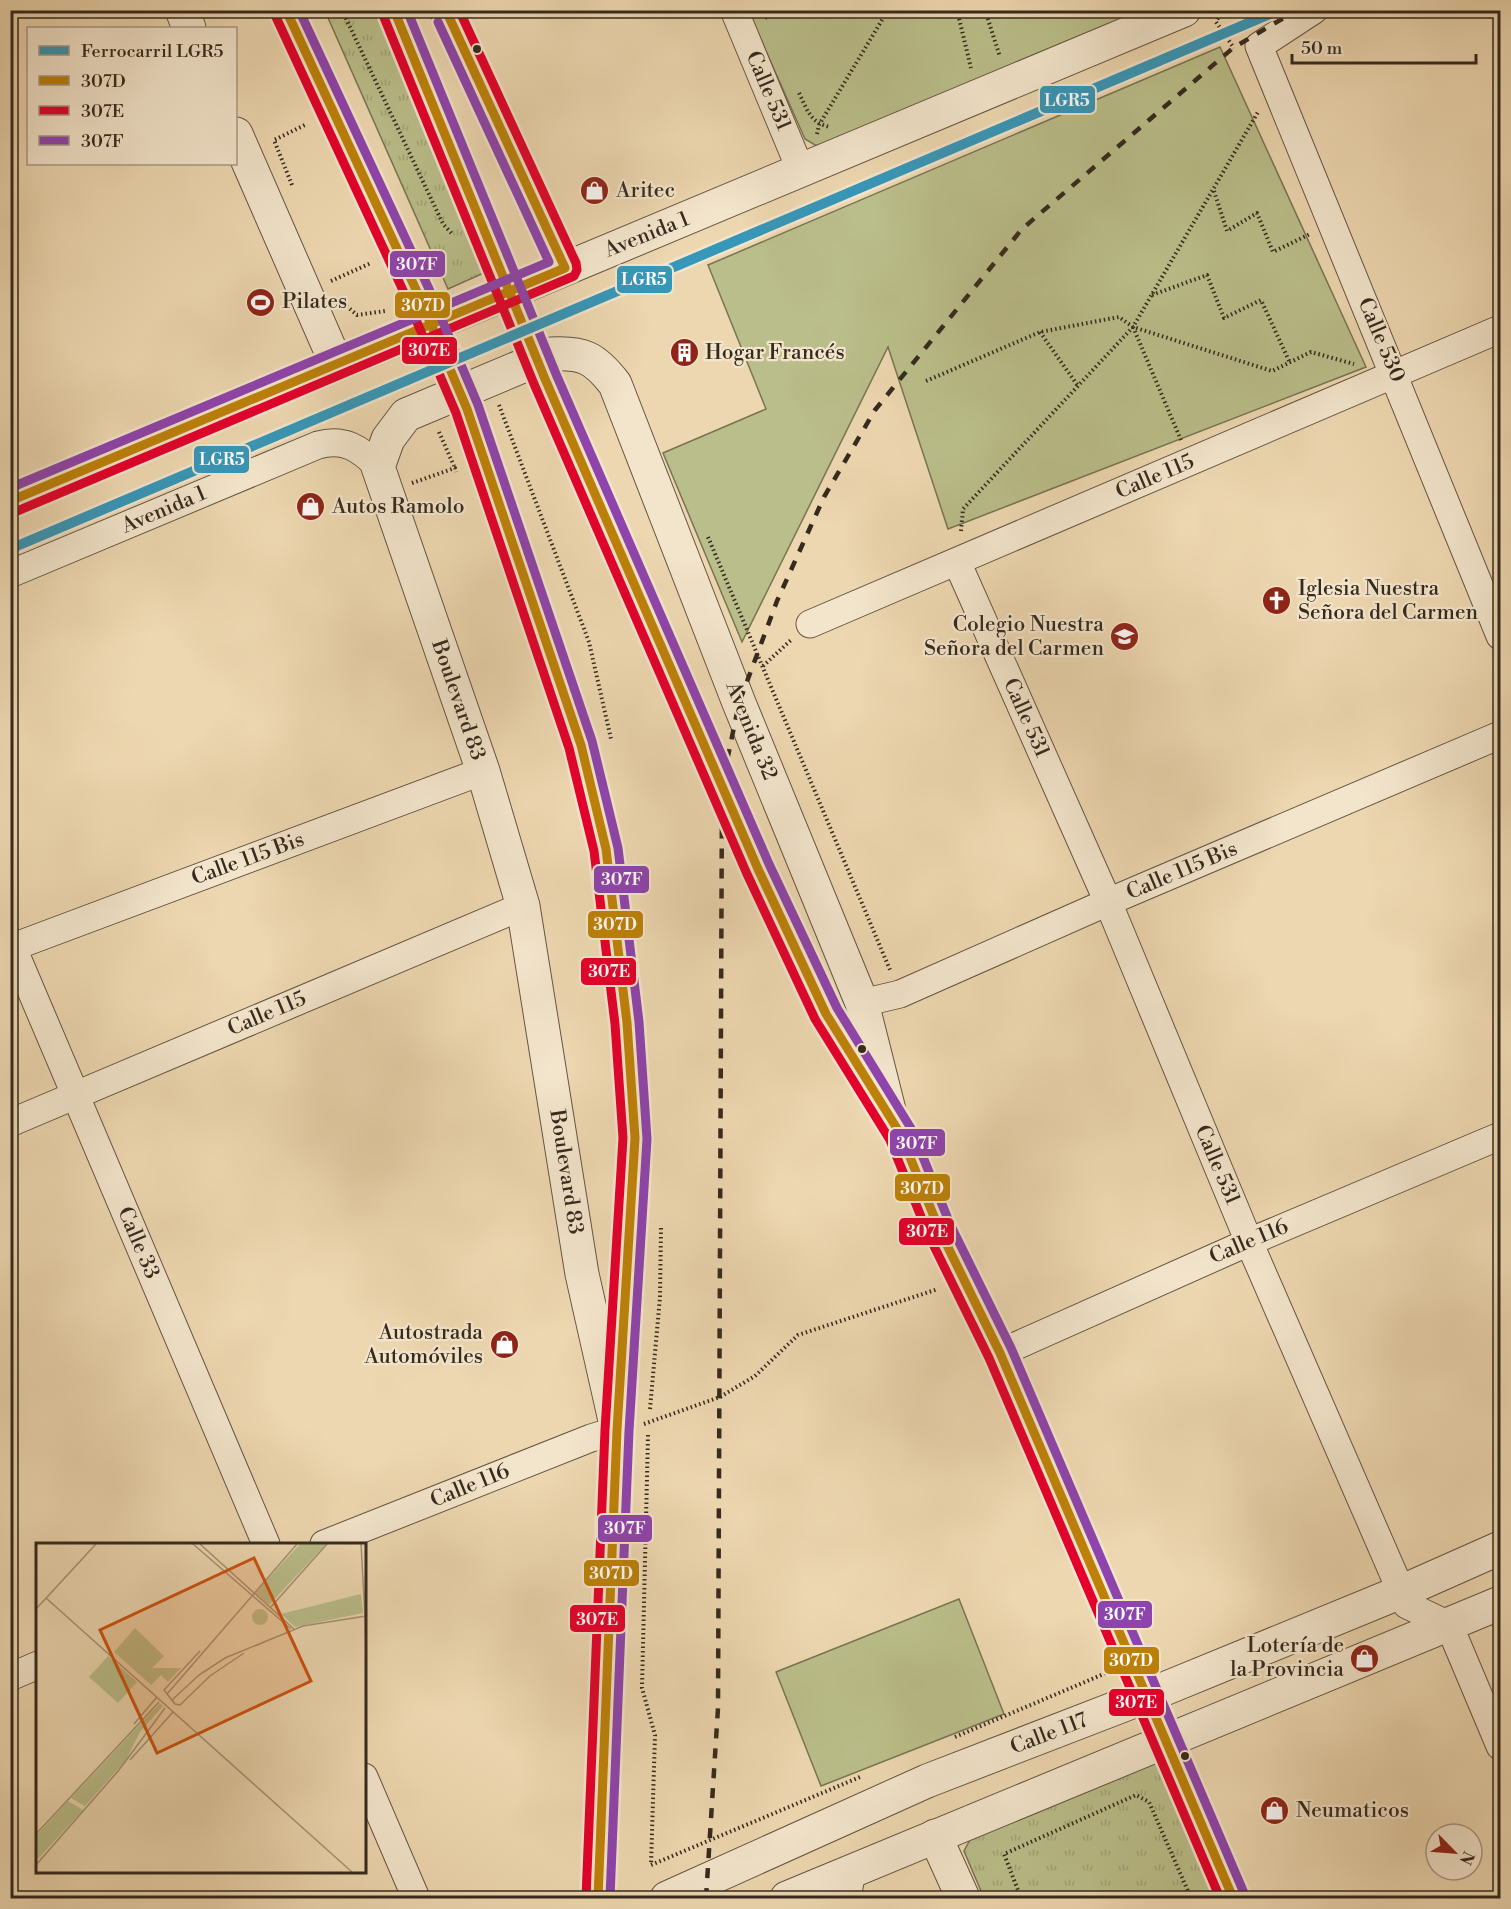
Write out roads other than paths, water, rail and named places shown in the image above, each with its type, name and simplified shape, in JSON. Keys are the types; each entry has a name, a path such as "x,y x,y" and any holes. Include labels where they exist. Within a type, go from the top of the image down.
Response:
{"highway":[{"path":"286,10 418,294"},
{"path":"394,10 498,264"},
{"name":"Avenida 32","path":"545,379 772,900 826,1014 901,1135 939,1228 1000,1353 1233,1899"},
{"path":"481,403 581,745 606,849 627,1023 635,1138 617,1430"},
{"name":"Boulevard 83","path":"598,1899 617,1430"}],"street":[{"path":"182,10 189,27"},
{"path":"446,10 566,268"},
{"name":"Calle 531","path":"734,10 801,171"},
{"name":"Avenida 1","path":"10,501 1184,10"},
{"name":"Calle 530","path":"1314,10 1259,46 1500,636"},
{"path":"237,136 317,286 336,363"},
{"name":"Calle 115","path":"810,624 1500,329"},
{"name":"Avenida 32","path":"378,467 395,426 416,408 551,354 570,353 587,357 602,367 615,384 739,703 862,1003 891,1117"},
{"name":"Avenida 1","path":"10,574 318,445 332,441 346,443 359,450 378,467"},
{"name":"Boulevard 83","path":"378,467 483,771 523,906 582,1274 617,1430"},
{"name":"Calle 531","path":"957,562 1108,902 1249,1242 1405,1598"},
{"name":"Calle 115 Bis","path":"862,1003 900,994 1108,902 1500,735"},
{"name":"Calle 115 Bis","path":"12,944 483,771"},
{"name":"Calle 115","path":"10,1123 523,906"},
{"name":"Calle 33","path":"12,944 265,1543"},
{"name":"Calle 116","path":"1000,1353 1249,1242 1500,1136"},
{"name":"Calle 116","path":"329,1543 591,1438 617,1430"},
{"name":"Calle 117","path":"667,1899 927,1781 1405,1598 1500,1548"},
{"path":"1392,1648 1403,1629 1405,1598 1449,1625 1500,1746"},
{"path":"787,1899 850,1885 935,1836 1500,1603"},
{"path":"10,1677 36,1666"},
{"path":"366,1782 416,1899"},
{"path":"935,1836 963,1899"}],"tunnel":[{"path":"499,267 545,379"},
{"path":"420,298 467,409"}],"railway":[{"path":"706,1898 718,1708 722,785 739,703 777,601 824,497 875,410 1022,229 1233,48 1297,10"}],"rail line":[{"name":"LGR5","path":"10,549 1279,10"}],"place":[{"name":"Aritec","path":"595,191"},
{"name":"Pilates","path":"261,302"},
{"name":"Hogar Francés","path":"684,353"},
{"name":"Autos Ramolo","path":"311,507"},
{"name":"Iglesia Nuestra Señora del Carmen","path":"1277,601"},
{"name":"Colegio Nuestra Señora del Carmen","path":"1125,637"},
{"name":"Autostrada Automóviles","path":"504,1345"},
{"name":"Lotería de la Provincia","path":"1365,1658"},
{"name":"Neumaticos","path":"1275,1811"}]}
